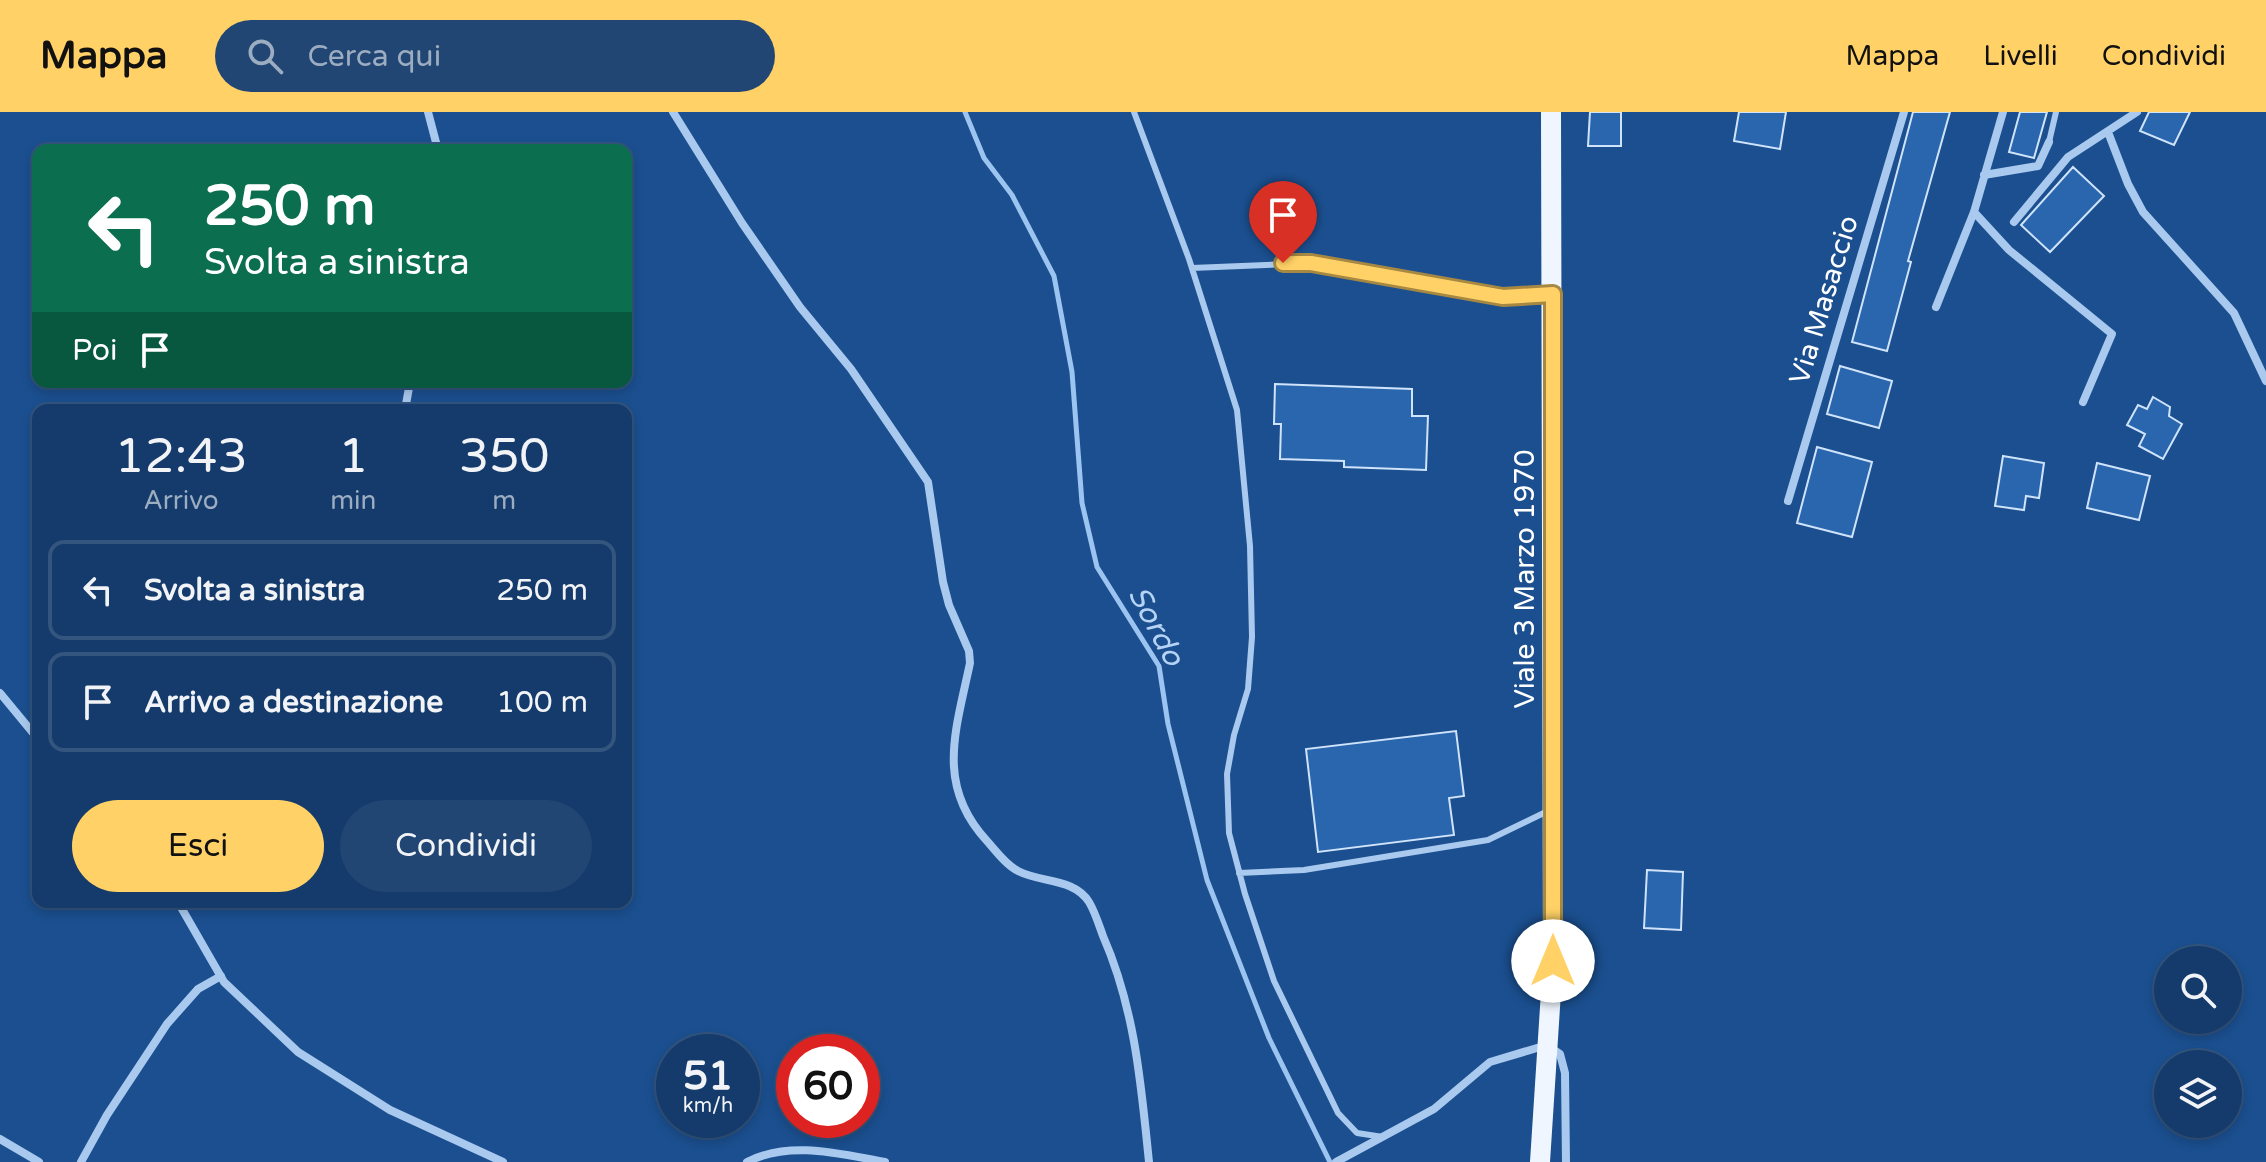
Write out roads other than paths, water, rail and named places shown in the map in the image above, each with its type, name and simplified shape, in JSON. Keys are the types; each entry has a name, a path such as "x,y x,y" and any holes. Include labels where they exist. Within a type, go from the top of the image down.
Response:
{"main road":[{"name":"Viale 3 Marzo 1970","path":"1540,1162 1553,961 1551,112"}],"street":[{"path":"428,112 436,144"},
{"path":"673,112 742,223 800,307 851,369 928,482 943,582 949,605 969,651 970,663 952,751 955,790 978,832 1004,860 1018,871 1080,891 1089,903 1119,972 1137,1042 1149,1162"},
{"name":"Via Masaccio","path":"1788,501 1904,112"},
{"path":"1936,307 1974,212 2003,112"},
{"path":"2014,222 2068,157 2137,112"},
{"path":"2108,132 2128,184 2143,212 2234,313 2266,381"},
{"path":"1984,175 2038,166 2049,142"},
{"path":"1974,212 2009,250 2112,334 2083,402"},
{"path":"0,693 32,732"},
{"path":"181,908 221,976 298,1052 390,1110 503,1162"},
{"path":"81,1162 107,1115 167,1024 198,989 221,976"},
{"path":"1336,1162 1434,1109 1490,1062 1547,1045 1560,1054 1565,1073 1566,1162"},
{"path":"0,1139 39,1162"},
{"path":"747,1162 763,1154 810,1149 885,1162"}],"lane":[{"path":"1134,112 1192,268 1237,410 1250,546 1252,637 1248,689 1227,774 1229,833 1274,981 1338,1113 1357,1133 1383,1137"},
{"path":"2049,142 2056,112"},
{"path":"1192,268 1311,263 1503,297 1553,294"},
{"path":"1239,873 1304,870 1488,840 1553,809"}],"waterway":[{"name":"Sordo","path":"965,112 984,158 1012,195 1054,276 1072,372 1082,503 1097,567 1159,666 1168,724 1207,880 1269,1038 1330,1162"}]}
